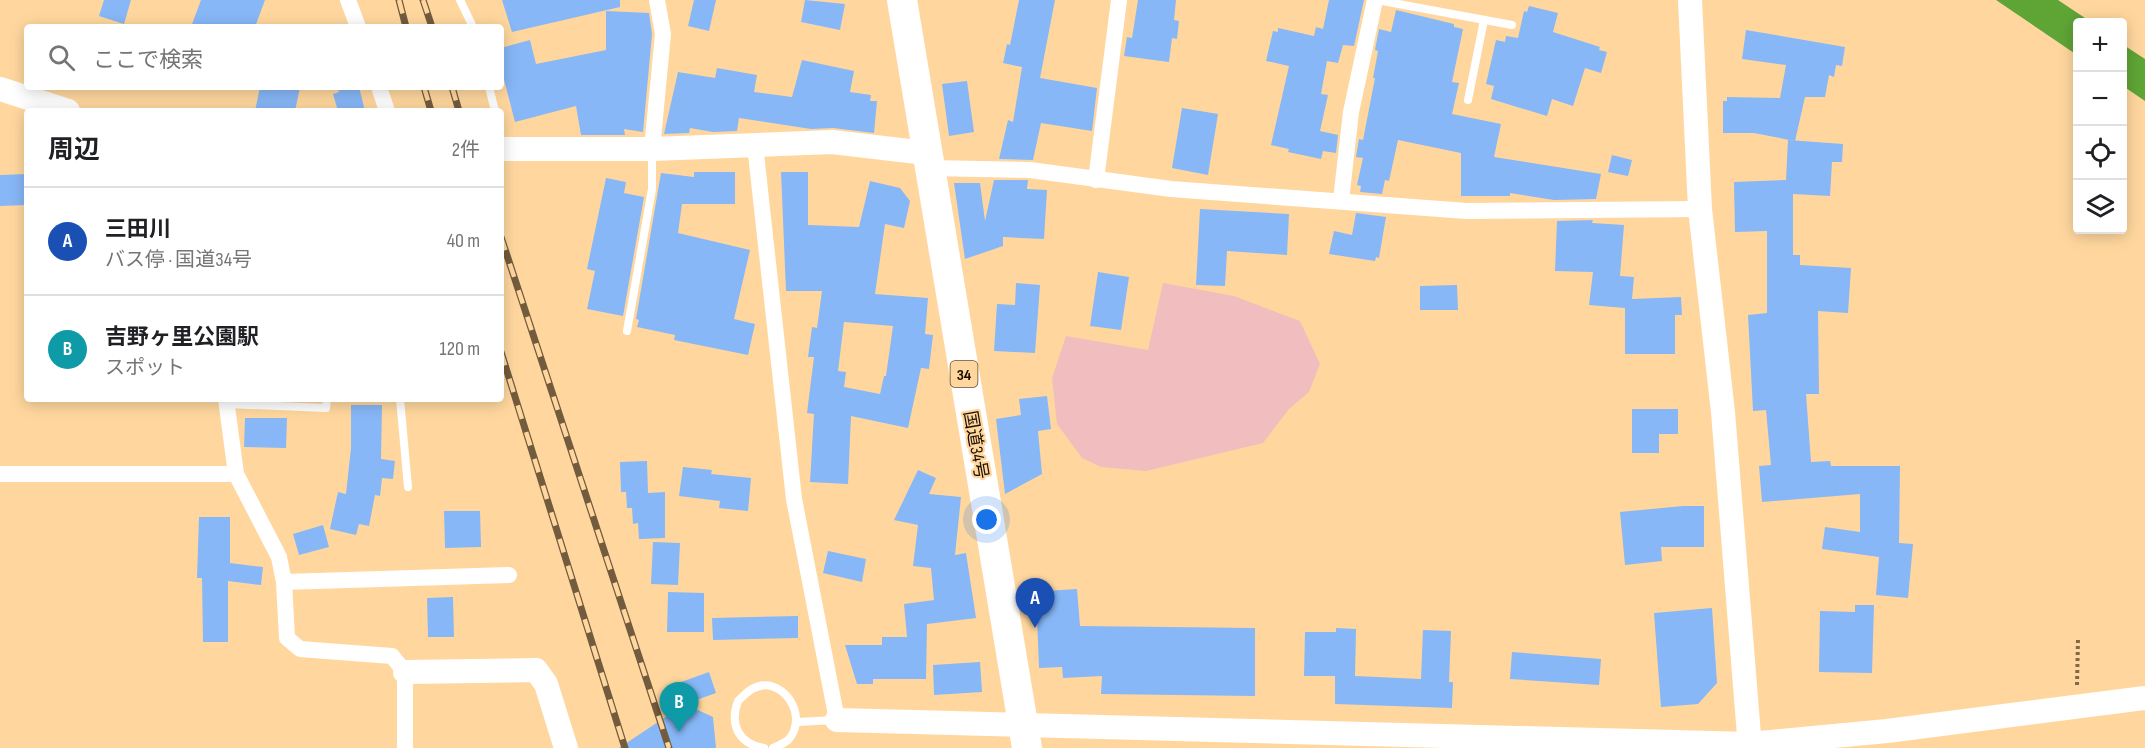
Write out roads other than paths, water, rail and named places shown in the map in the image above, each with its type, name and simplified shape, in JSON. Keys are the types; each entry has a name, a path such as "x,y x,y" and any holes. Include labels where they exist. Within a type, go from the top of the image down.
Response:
{"highway":[{"name":"国道34号","path":"902,0 927,161 1025,737"}],"street":[{"path":"348,0 357,24"},
{"path":"652,149 663,34 657,0"},
{"path":"1096,180 1119,0"},
{"path":"1341,200 1351,112 1376,0"},
{"path":"1690,0 1700,209 1723,412 1749,746"},
{"path":"0,89 58,108"},
{"path":"380,90 386,108"},
{"path":"0,104 29,99"},
{"path":"504,145 652,149 832,142 927,161 1030,170 1171,189 1467,211 1700,209"},
{"path":"755,145 794,499 837,720 1025,737 1749,746 2145,698"},
{"path":"226,402 236,474 279,557 284,582 287,638 300,649 392,656 405,672 405,748"},
{"path":"0,474 236,474"},
{"path":"284,582 509,575"},
{"path":"405,672 536,670 546,684 566,748"}],"lane":[{"path":"460,0 472,24"},
{"path":"1376,0 1512,26"},
{"path":"1468,100 1484,20"},
{"path":"490,90 494,108"},
{"path":"627,331 652,189 652,149"},
{"path":"240,402 326,408 327,402"},
{"path":"400,402 408,487"},
{"path":"764,748 751,746 743,740 734,723 738,701 754,687 776,687 793,700 797,722 789,740 773,748"},
{"path":"797,722 837,720"}],"railway":[{"path":"399,0 405,24"},
{"path":"423,0 431,24"},
{"path":"425,90 430,108"},
{"path":"453,90 458,108"},
{"path":"504,246 669,748"},
{"path":"504,362 625,748"}],"place":[{"name":"三田川","path":"1035,628"},
{"name":"吉野ヶ里公園駅","path":"679,732"}]}
